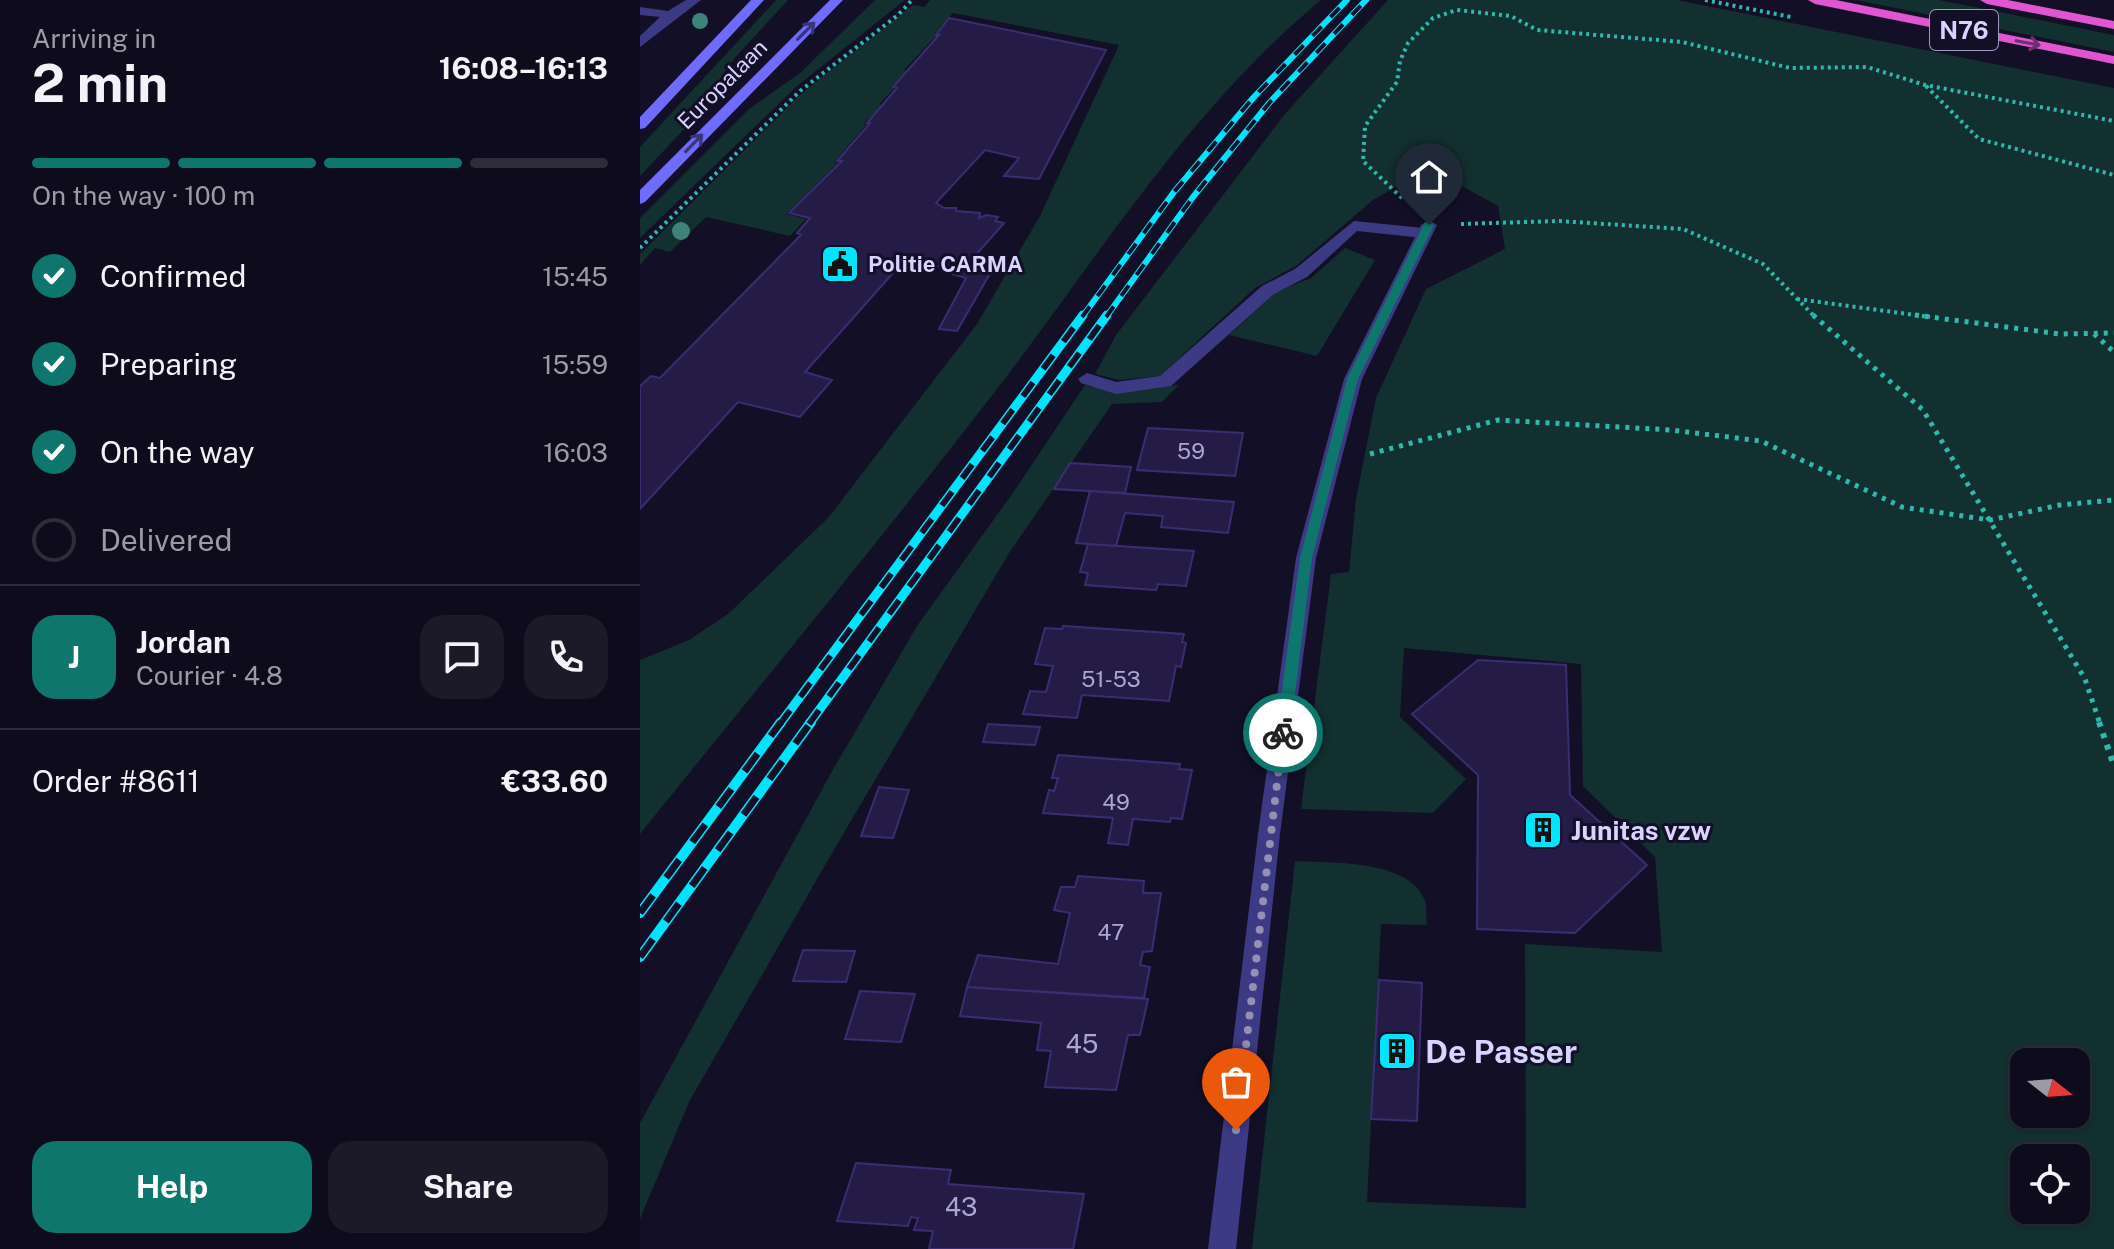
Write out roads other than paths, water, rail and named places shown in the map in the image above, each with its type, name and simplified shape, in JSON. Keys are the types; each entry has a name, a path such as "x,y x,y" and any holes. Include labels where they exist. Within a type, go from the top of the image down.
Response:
{"highway":[{"name":"N76","path":"1815,0 2114,60"},
{"name":"N76","path":"1987,0 2114,25"}],"main road":[{"name":"Europalaan","path":"640,125 758,0"},
{"name":"Europalaan","path":"640,199 837,0"}],"street":[{"path":"640,43 670,15 695,0"},
{"path":"640,11 670,15"},
{"path":"1087,379 1116,388 1165,382 1268,290 1301,273 1354,226 1426,229 1353,379 1306,558 1269,834 1222,1249"}],"railway":[{"path":"1082,317 1174,192 1253,98 1347,0"},
{"path":"1106,317 1193,197 1270,102 1366,0"},
{"path":"780,724 1083,315"},
{"path":"809,724 1107,315"},
{"path":"640,913 781,722"},
{"path":"640,957 811,722"}],"place":[{"name":"Politie CARMA","path":"840,264"},
{"name":"Junitas vzw","path":"1543,830"},
{"name":"De Passer","path":"1397,1051"}]}
